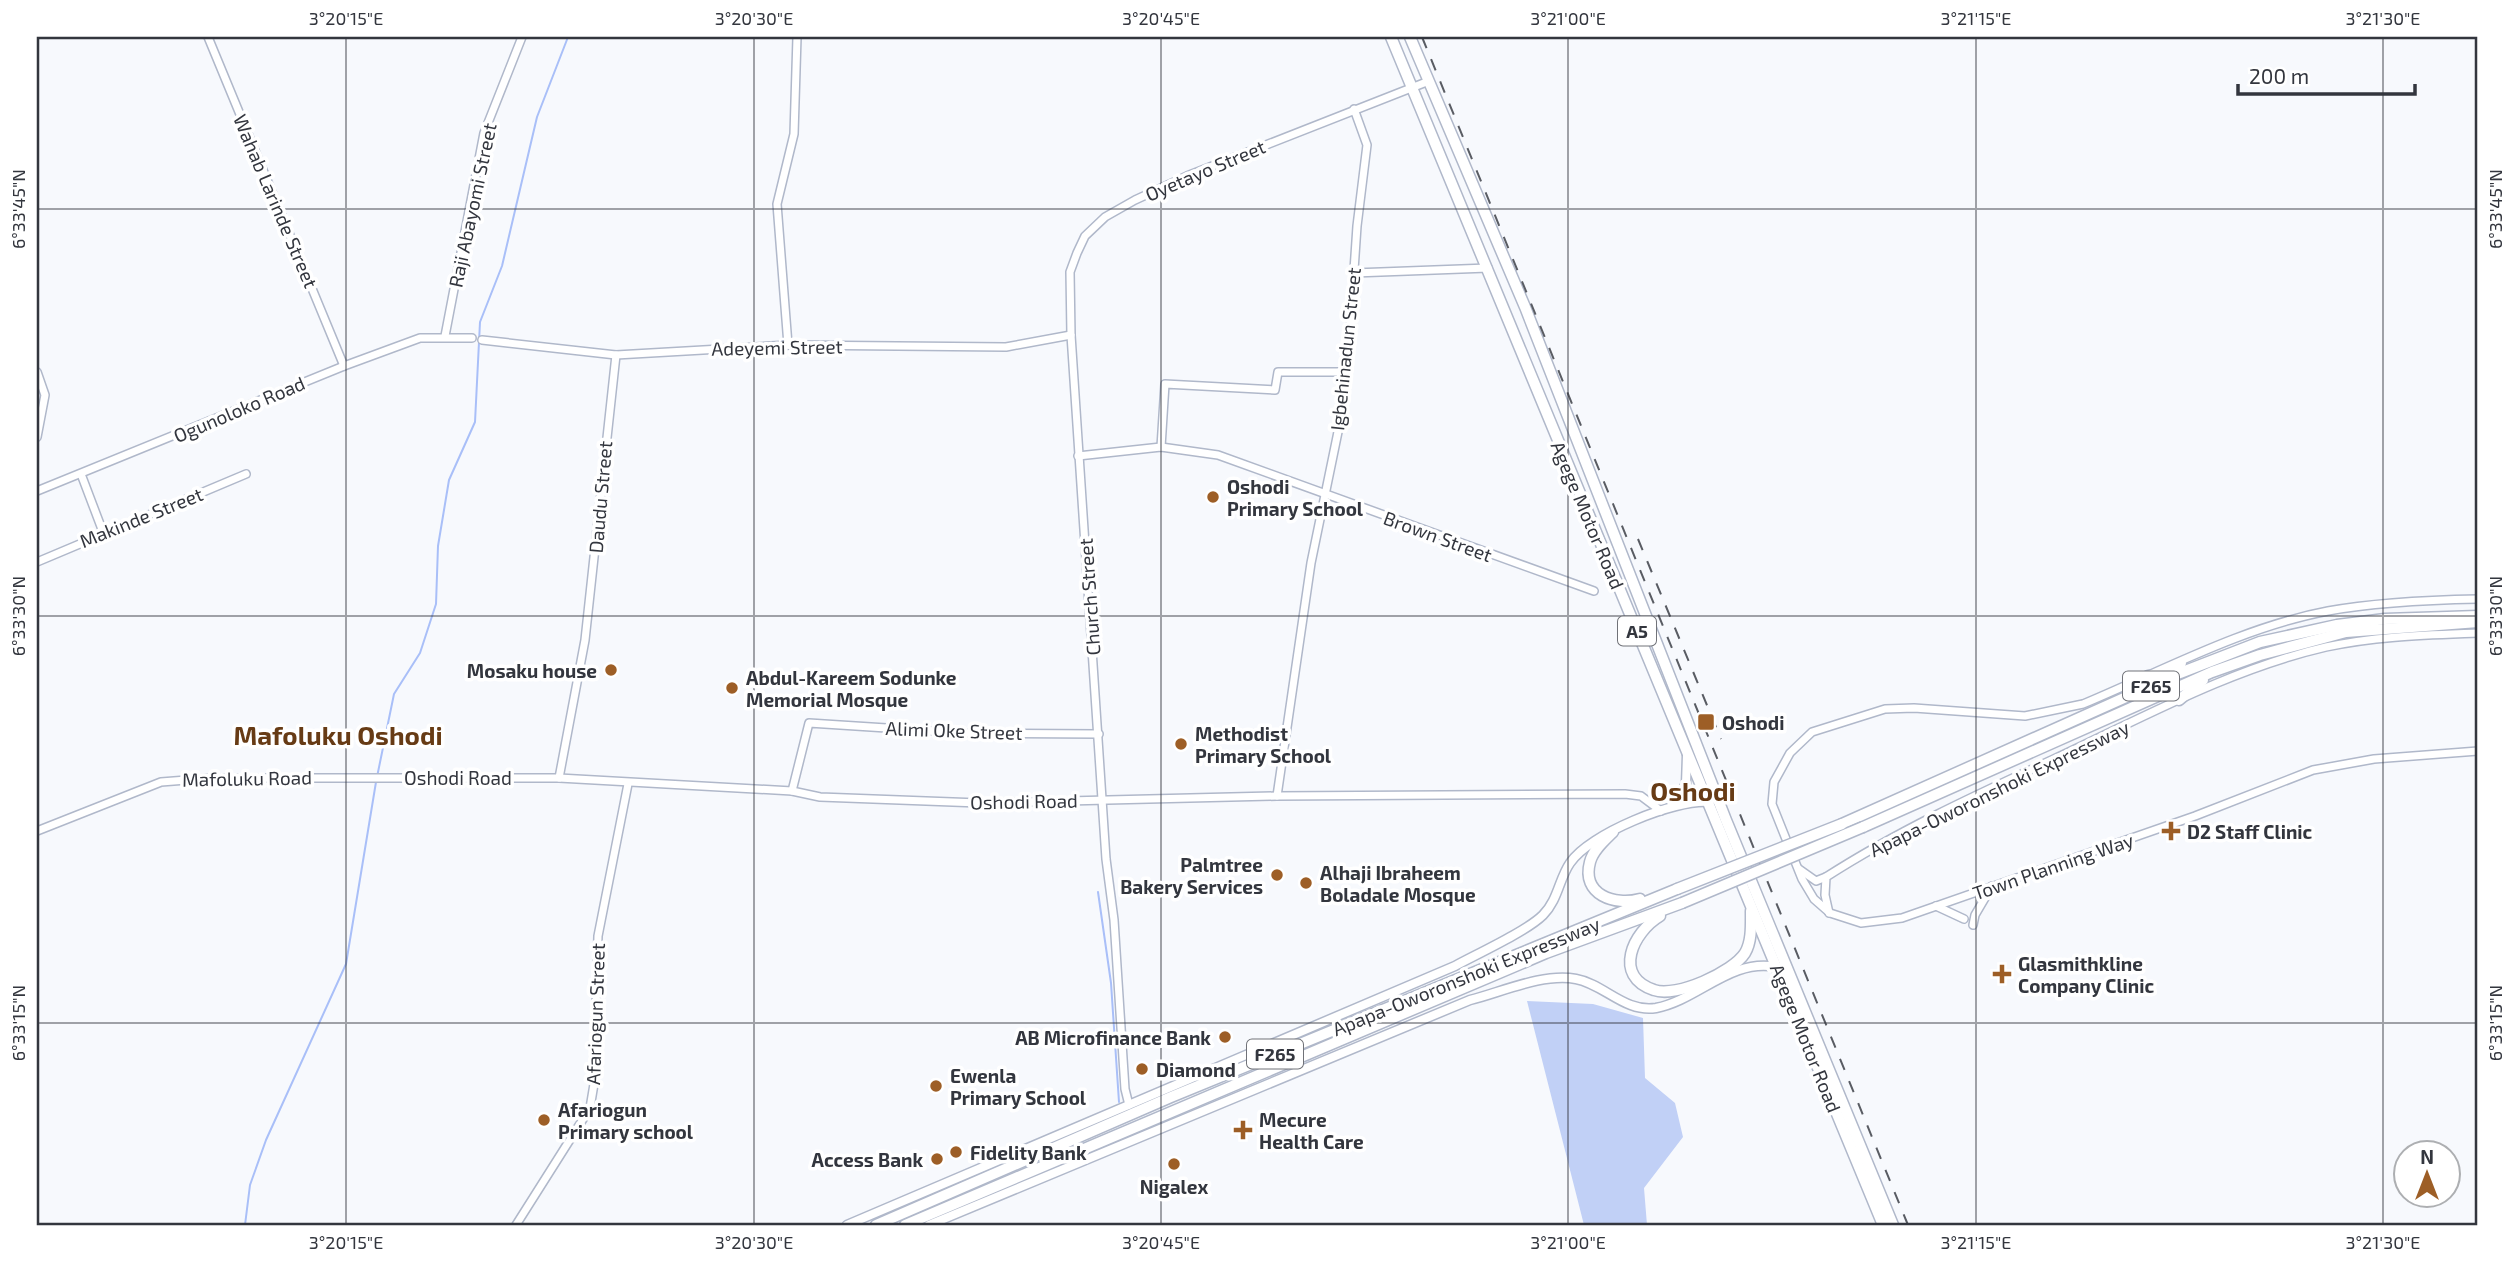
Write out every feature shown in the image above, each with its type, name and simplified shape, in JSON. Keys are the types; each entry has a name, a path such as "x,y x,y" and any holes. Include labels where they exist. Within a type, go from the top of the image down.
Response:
{"highway":[{"name":"Agege Motor Road","path":"1391,37 1488,268 1558,445 1687,745 1751,909 1893,1225"},
{"name":"Agege Motor Road","path":"1410,37 1525,307 1828,1078 1883,1225"},
{"name":"Apapa-Oworonshoki Expressway","path":"876,1225 1140,1110 1842,824 2141,691 2181,668 2260,642 2337,625 2385,619 2478,615"},
{"name":"Apapa-Oworonshoki Expressway","path":"905,1225 921,1222 1546,953 1682,903 1863,827 2210,673 2260,655 2346,632 2478,622"},
{"path":"2141,691 2181,668"},
{"path":"2179,700 2210,673"},
{"path":"2148,676 2167,674"},
{"path":"2166,693 2202,690"},
{"path":"1613,832 1590,862 1591,880 1608,899 1632,901 1677,889"},
{"path":"1682,903 1646,924 1635,938 1631,964 1638,980 1655,991 1679,990 1737,964 1750,939 1751,909"}],"main road":[{"path":"1672,805 1686,783 1687,745"},
{"name":"Apapa-Oworonshoki Expressway","path":"847,1225 1464,961 1541,917 1553,900 1570,862 1580,852 1613,832 1672,805 1709,802"},
{"name":"Apapa-Oworonshoki Expressway","path":"929,1225 1470,1000 1562,978 1591,984 1628,1004 1656,1008 1670,1004 1743,968 1764,965 1776,967"}],"street":[{"name":"Wahab Larinde Street","path":"208,37 344,366"},
{"name":"Raji Abayomi Street","path":"445,336 484,133 522,37"},
{"path":"788,345 777,204 794,134 797,37"},
{"name":"Oyetayo Street","path":"1071,335 1070,272 1085,236 1105,217 1187,176 1429,81"},
{"name":"Igbehinadun Street","path":"1277,796 1324,492 1339,427 1346,372 1367,145 1354,109"},
{"path":"1354,273 1488,268"},
{"name":"Adeyemi Street","path":"482,340 616,355 788,345 1006,347 1071,335"},
{"name":"Church Street","path":"1071,335 1106,859 1114,920 1125,1089 1129,1105"},
{"name":"Ogunoloko Road","path":"37,491 344,366 420,338 445,336"},
{"path":"445,336 472,338"},
{"name":"Daudu Street","path":"559,778 585,640 616,355"},
{"path":"37,372 45,395 37,438"},
{"path":"1161,447 1165,384 1275,390 1278,372 1346,372"},
{"name":"Brown Street","path":"1078,456 1161,447 1218,455 1324,492 1466,547 1594,591"},
{"path":"81,474 103,532"},
{"name":"Makinde Street","path":"37,562 246,474"},
{"name":"Apapa-Oworonshoki Expressway","path":"1830,913 1814,899 1796,866 1774,812 1772,793 1783,762 1812,732 1885,709 1913,708 2025,716 2054,711 2083,704 2148,676 2181,668 2252,633 2328,611 2412,602 2478,599"},
{"name":"Apapa-Oworonshoki Expressway","path":"1826,877 1951,807 2179,700 2262,665 2324,648 2384,637 2478,633"},
{"name":"Alimi Oke Street","path":"792,791 809,723 964,733 1099,734"},
{"name":"Town Planning Way","path":"1830,913 1861,923 1879,923 1936,906 2216,809 2313,770 2374,759 2478,751"},
{"name":"Oshodi Road","path":"382,776 559,778 628,784 792,791 820,797 979,803 1277,796 1625,794 1641,796 1661,811"},
{"name":"Mafoluku Road","path":"37,831 170,780 382,776"},
{"name":"Afariogun Street","path":"516,1225 590,1108 594,1084 598,936 628,784"},
{"path":"1796,866 1809,879 1816,881 1826,877 1825,895 1830,913"},
{"path":"1973,925 1975,915 1992,886"},
{"path":"1936,906 1964,919"}],"shaded area":[{"path":"1527,1001 1593,1004 1643,1018 1645,1078 1675,1103 1683,1137 1644,1188 1647,1225 1584,1225"}],"waterway":[{"path":"377,777 394,694 420,653 436,604 438,546 449,480 475,422 480,322 502,266 537,117 568,37"},
{"path":"245,1225 250,1185 266,1140 346,964 376,782"},
{"path":"1098,892 1111,983 1119,1102"}],"railway":[{"path":"1422,37 1908,1225"},
{"path":"1638,539 1721,739"}],"place":[{"name":"Oshodi Primary School","path":"1213,497"},
{"name":"Mosaku house","path":"611,670"},
{"name":"Abdul-Kareem Sodunke Memorial Mosque","path":"732,688"},
{"name":"Oshodi","path":"1706,722"},
{"name":"Methodist Primary School","path":"1181,744"},
{"name":"D2 Staff Clinic","path":"2171,831"},
{"name":"Palmtree Bakery Services","path":"1277,875"},
{"name":"Alhaji Ibraheem Boladale Mosque","path":"1306,883"},
{"name":"Glasmithkline Company Clinic","path":"2002,974"},
{"name":"AB Microfinance Bank","path":"1225,1037"},
{"name":"Diamond","path":"1142,1069"},
{"name":"Ewenla Primary School","path":"936,1086"},
{"name":"Afariogun Primary school","path":"544,1120"},
{"name":"Mecure Health Care","path":"1243,1130"},
{"name":"Fidelity Bank","path":"956,1152"},
{"name":"Access Bank","path":"937,1159"},
{"name":"Nigalex","path":"1174,1164"}],"district":[{"name":"Mafoluku Oshodi","path":"338,734"},
{"name":"Oshodi","path":"1693,790"}]}
